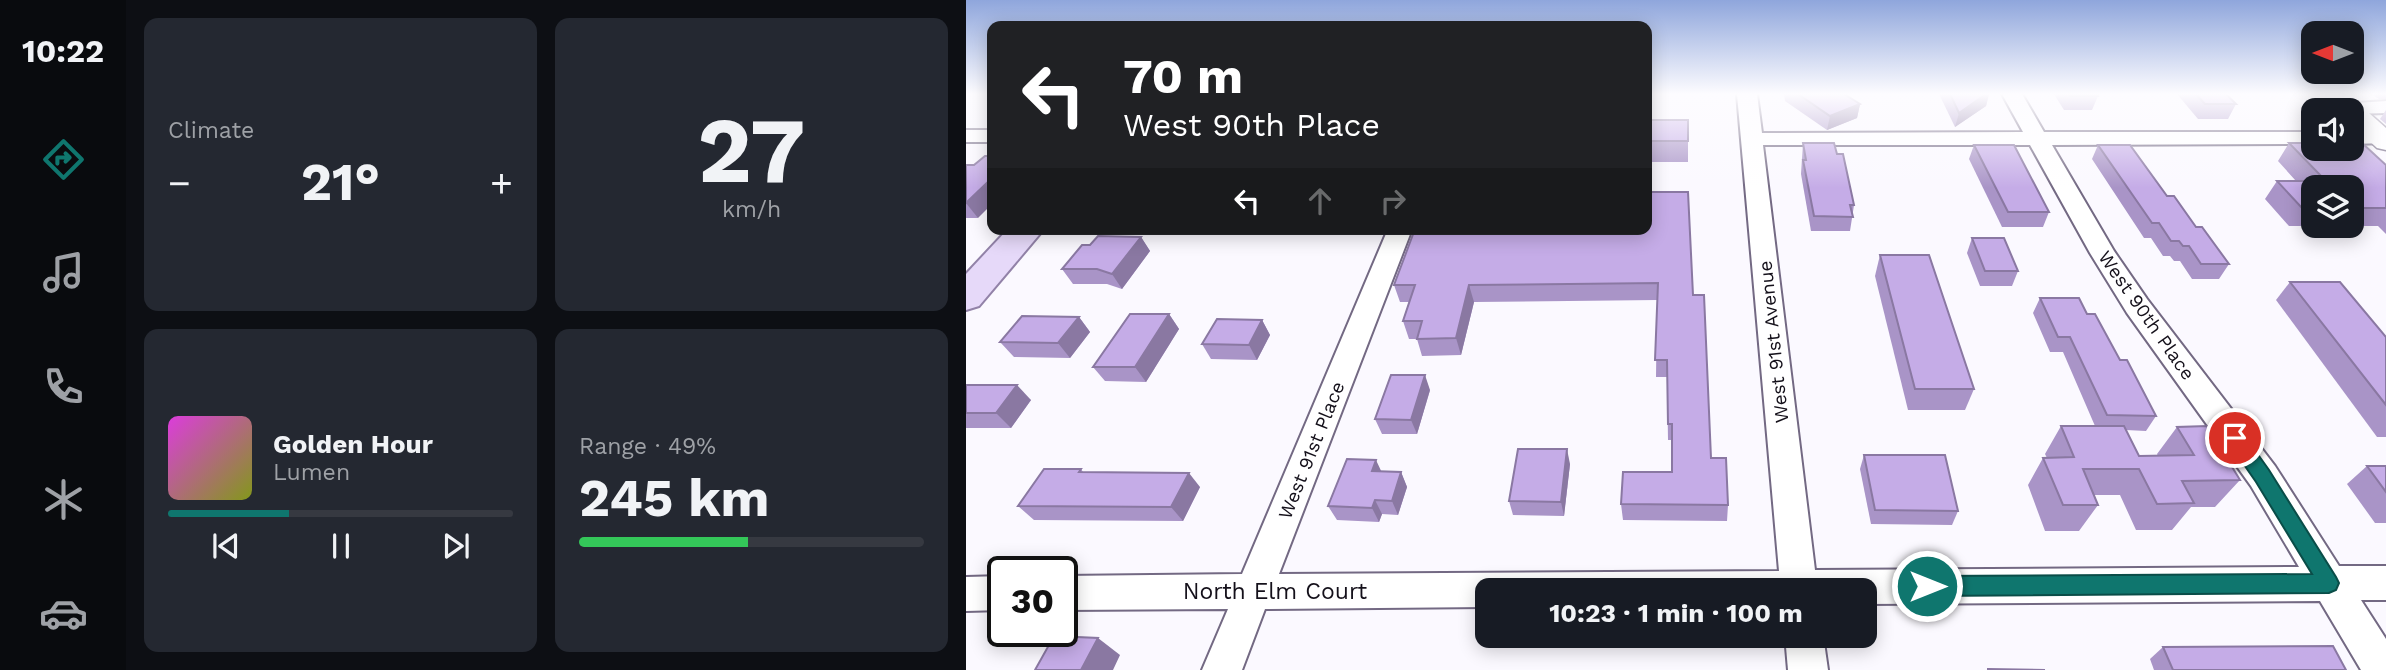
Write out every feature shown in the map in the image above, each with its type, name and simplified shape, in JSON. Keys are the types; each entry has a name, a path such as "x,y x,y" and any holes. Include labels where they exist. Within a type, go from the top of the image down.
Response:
{"main road":[{"path":"966,297 1022,235"}],"street":[{"name":"West 91st Avenue","path":"1750,125 1798,578"},
{"name":"West 90th Place","path":"2030,125 2102,253 2137,306 2263,476 2383,670"},
{"path":"2368,125 2384,140"},
{"path":"966,136 987,136"},
{"path":"1752,139 2301,138"},
{"path":"2364,139 2384,140"},
{"name":"West 91st Place","path":"1222,670 1398,235"},
{"path":"1877,588 2386,583"},
{"name":"North Elm Court","path":"1078,593 1475,590"},
{"path":"966,594 987,593"},
{"path":"1805,648 1808,670"}],"building":[{"path":"1652,125 1688,125 1688,141 1652,141"},
{"path":"1803,143 1834,143 1837,154 1843,154 1854,205 1850,205 1853,217 1814,216 1803,160 1806,160"},
{"path":"2289,143 2301,143 2301,155"},
{"path":"1974,145 2014,145 2049,212 2008,212"},
{"path":"2098,145 2130,145 2167,196 2174,196 2196,227 2202,227 2229,264 2201,264 2189,246 2183,246 2179,241 2171,241 2159,223 2152,223"},
{"path":"2364,145 2386,165 2386,208 2364,208 2364,175 2320,175 2307,161 2364,161"},
{"path":"987,156 987,183 966,203 966,165 974,165"},
{"path":"2277,181 2301,181 2301,207"},
{"path":"1652,192 1688,192 1693,295 1704,295 1711,458 1726,458 1728,505 1621,504 1623,472 1672,472 1672,424 1668,424 1667,360 1655,360 1658,283 1469,285 1456,338 1417,339 1422,321 1403,321 1415,285 1394,285 1413,235 1652,235"},
{"path":"1098,236 1141,237 1112,274 1097,269 1062,269 1082,245 1090,245"},
{"path":"1972,238 2004,238 2018,271 1985,271"},
{"path":"1880,255 1929,255 1974,389 1915,389"},
{"path":"2290,282 2340,282 2386,337 2386,405"},
{"path":"2040,298 2079,298 2087,314 2095,314 2120,360 2127,360 2156,416 2107,415 2070,337 2058,337"},
{"path":"1130,314 1169,314 1135,367 1093,367"},
{"path":"1022,316 1079,317 1058,343 1000,342"},
{"path":"1217,319 1262,320 1249,345 1202,344"},
{"path":"1391,375 1425,375 1411,420 1375,419"},
{"path":"966,385 1017,385 996,413 966,413"},
{"path":"2061,426 2124,426 2139,456 2194,455 2177,427 2207,426 2240,480 2182,481 2194,503 2157,504 2139,469 2083,469 2098,505 2063,505 2043,458 2074,457"},
{"path":"1518,449 1567,449 1561,502 1509,501"},
{"path":"1864,455 1945,455 1958,511 1875,510"},
{"path":"1347,459 1376,460 1372,471 1401,472 1392,501 1375,500 1372,508 1328,506"},
{"path":"2367,466 2386,466 2386,492"},
{"path":"1044,469 1189,473 1171,507 1018,506"},
{"path":"1078,637 1098,638 1081,670 1035,670 1048,647 1078,647"},
{"path":"2333,646 2346,670 2173,670 2163,647"}],"route":[{"path":"1927,586 2329,583 2263,476 2235,438"}]}
